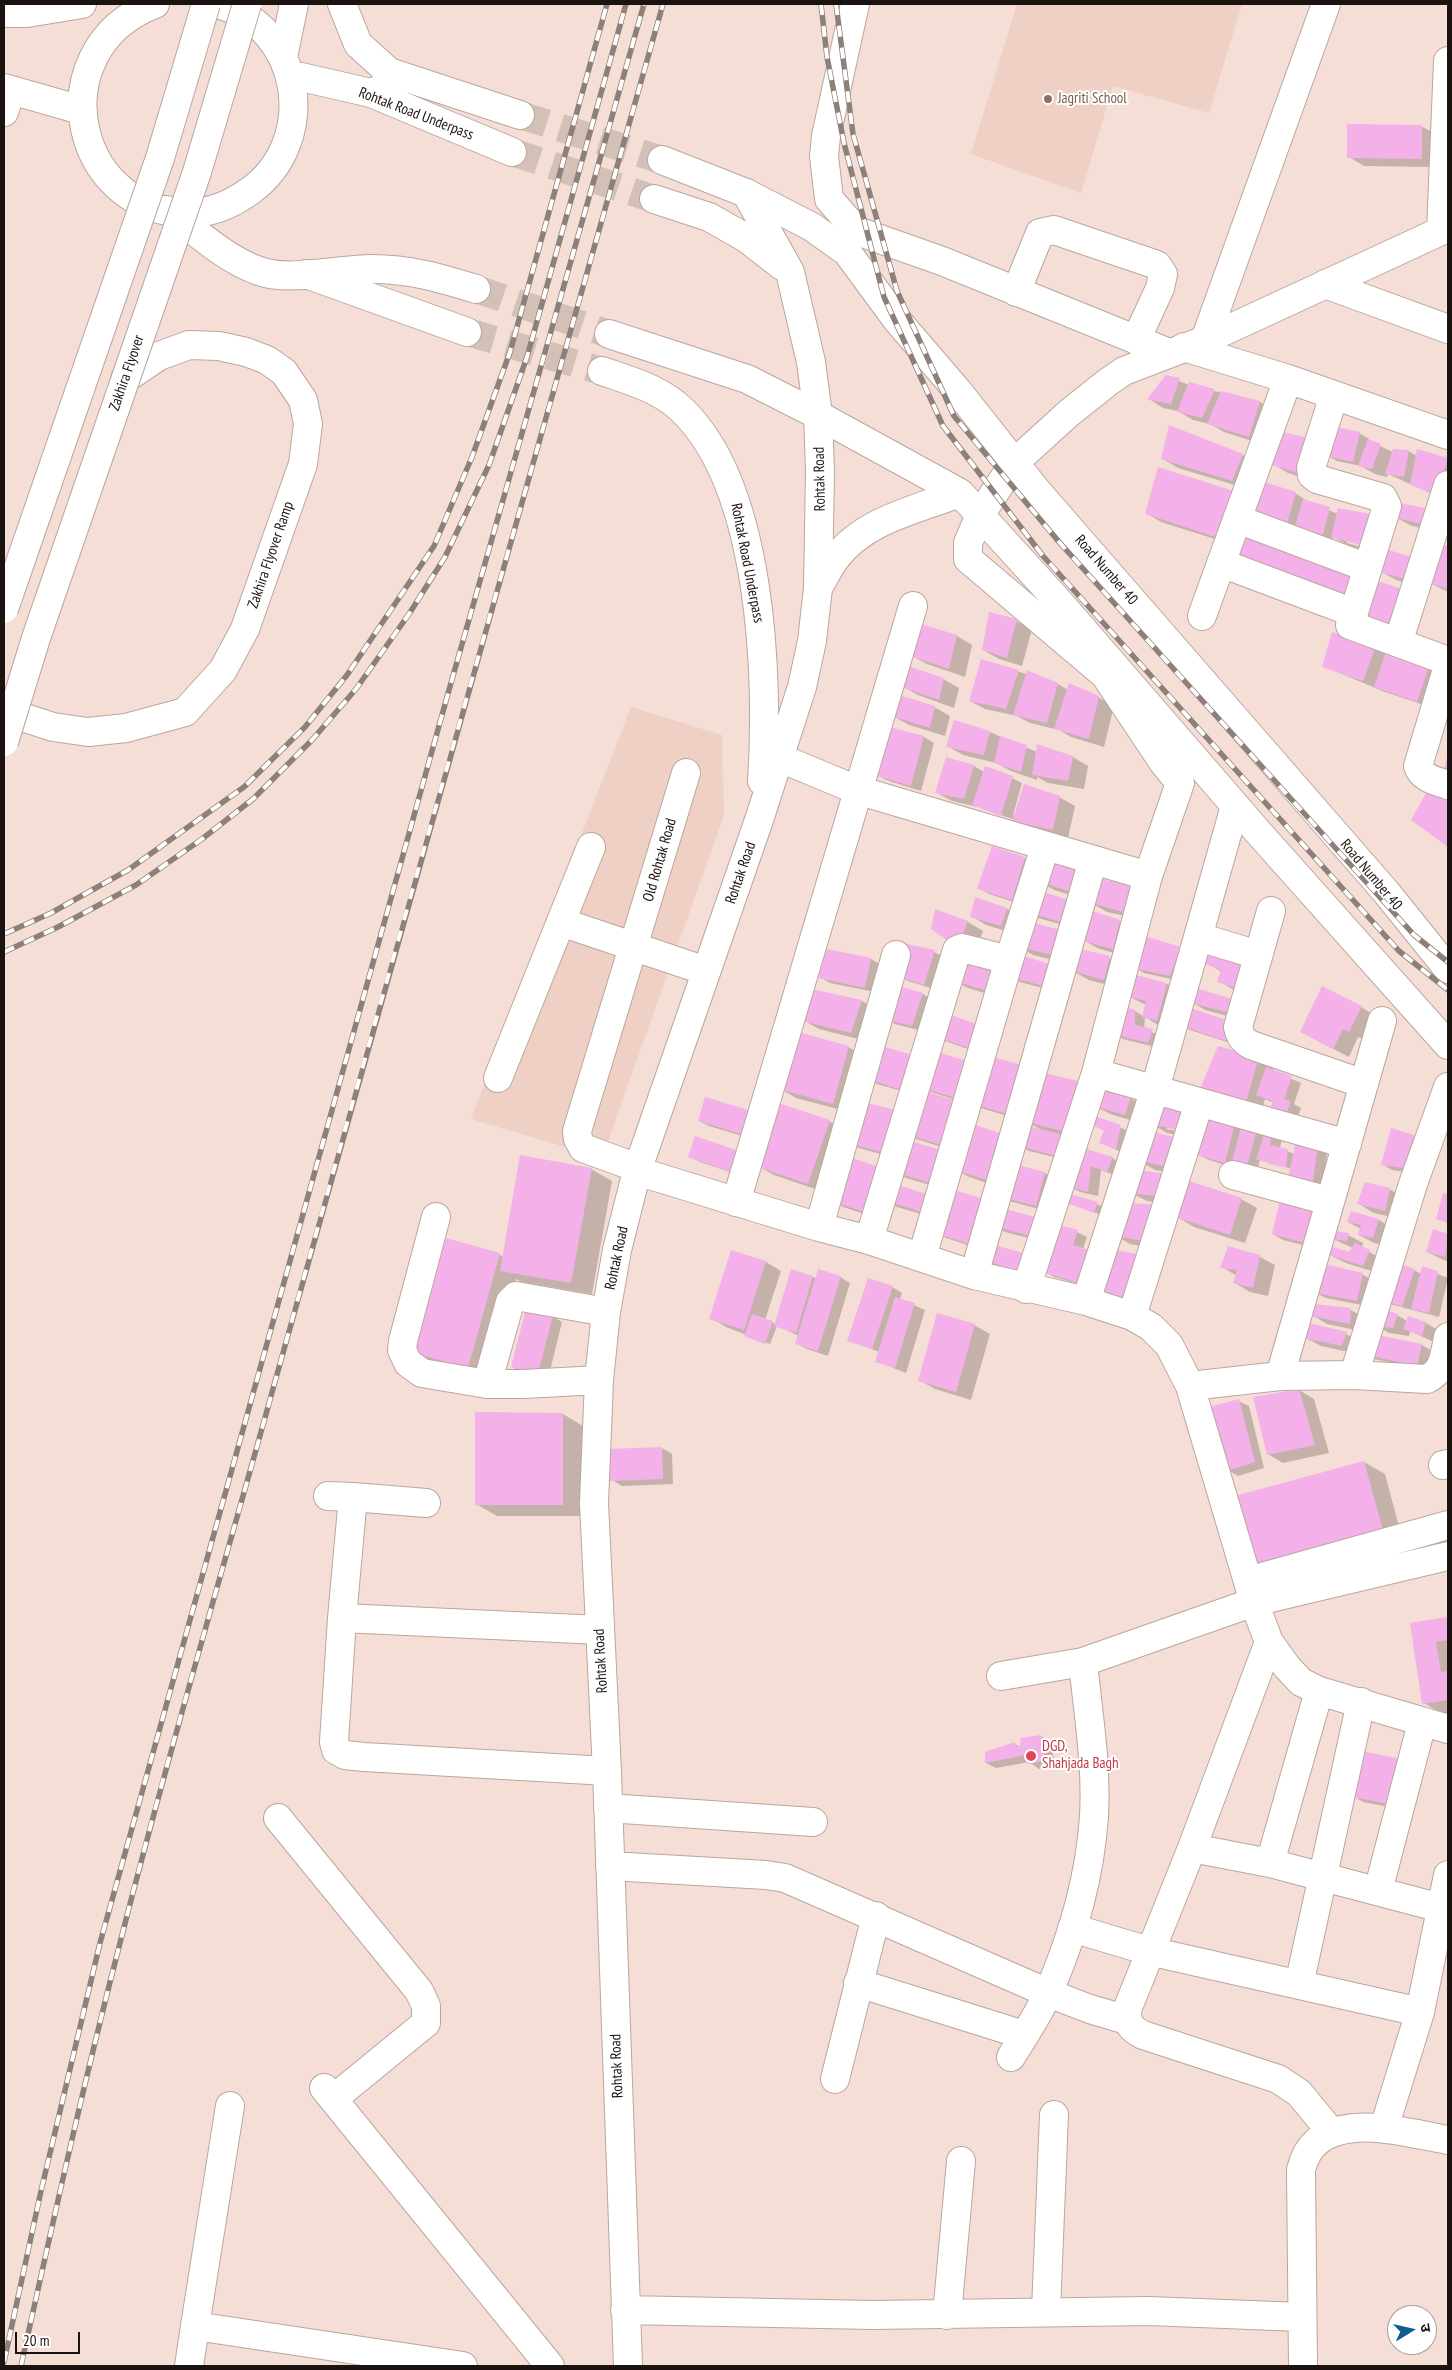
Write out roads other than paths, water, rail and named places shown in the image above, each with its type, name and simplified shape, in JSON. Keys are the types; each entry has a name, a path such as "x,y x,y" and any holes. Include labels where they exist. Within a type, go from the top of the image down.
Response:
{"street":[{"path":"4,13 27,13 82,4"},
{"path":"113,4 148,6"},
{"path":"4,609 160,158 206,4"},
{"path":"148,6 116,26 96,50 84,79 81,110 86,138 99,164 117,185 125,191 141,201 167,210 202,212 235,202 263,182 283,153 294,120 293,85 283,57 261,28 231,7 216,4"},
{"name":"Zakhira Flyover","path":"4,742 36,638 197,172 247,4"},
{"path":"283,57 294,4"},
{"name":"Rohtak Road Underpass","path":"342,4 358,44 389,72 520,115"},
{"path":"854,4 826,136 824,156 829,199 857,231 1136,340 1186,347 1288,379 1448,435"},
{"path":"1186,347 1326,4"},
{"path":"1026,1289 1096,1073 1148,876 1180,784 1163,762 1105,674 968,558 968,543 980,515 1014,462 1069,413 1108,382 1124,372 1186,347 1445,230 1448,61"},
{"name":"Rohtak Road Underpass","path":"293,85 300,77 371,93 512,152"},
{"path":"371,93 406,78"},
{"path":"6,97 81,110"},
{"path":"662,160 746,193"},
{"name":"Rohtak Road","path":"628,2366 607,1772 594,1503 599,1380 606,1312 617,1250 638,1169 759,820 802,687 814,633 818,588 821,518 818,414 804,327 790,272 746,193"},
{"name":"Road Number 40","path":"746,193 812,226 847,252 897,320 957,390 1037,491 1386,892 1448,969"},
{"path":"654,199 709,218 746,238 790,272"},
{"path":"167,210 233,259 260,272 306,274 371,269 406,271 424,273 476,289"},
{"path":"1016,292 1040,233 1054,230 1136,256 1157,265 1162,274 1160,288 1136,340"},
{"path":"306,274 467,332"},
{"path":"1325,284 1448,329"},
{"path":"608,334 747,379 818,414 960,493 1060,603 1235,806 1448,1045"},
{"name":"Zakhira Flyover Ramp","path":"13,714 53,727 88,732 126,728 185,712 223,670 245,628 303,464 308,424 303,400 284,372 267,360 246,352 219,346 189,346 159,356 125,379"},
{"name":"Rohtak Road Underpass","path":"602,371 652,388 683,411 712,446 735,499 757,607 764,671 765,730 759,820"},
{"path":"1202,616 1288,379"},
{"path":"1334,395 1310,468 1312,475 1317,479 1383,498 1387,506 1350,626 1448,661"},
{"path":"1398,643 1448,486"},
{"path":"818,588 836,557 860,535 893,518 960,493"},
{"path":"1237,519 1368,568"},
{"path":"1221,563 1354,613"},
{"path":"736,1202 913,606"},
{"path":"1448,666 1418,766 1426,777 1448,785"},
{"path":"780,758 857,790 1148,876"},
{"name":"Old Rohtak Road","path":"638,1169 583,1148 578,1139 577,1131 686,773"},
{"path":"1086,1301 1155,1089 1235,806"},
{"path":"498,1078 591,847"},
{"path":"922,1257 1009,960 1045,847"},
{"path":"974,1276 1093,860"},
{"path":"1271,911 1238,1027 1240,1034 1244,1041 1364,1084"},
{"path":"561,922 706,970"},
{"path":"1199,936 1258,955"},
{"path":"869,1240 958,950 962,948 1009,960"},
{"path":"819,1227 896,955"},
{"path":"1280,1376 1329,1200 1382,1021"},
{"path":"1096,1073 1346,1144"},
{"path":"1354,1375 1413,1184 1448,1087"},
{"path":"1132,1316 1199,1103"},
{"path":"638,1169 736,1202 869,1240 974,1276 1086,1301 1132,1316 1151,1327 1169,1345 1190,1386 1251,1592 1269,1642 1287,1667 1301,1682 1320,1691 1361,1702 1422,1723 1448,1729"},
{"path":"1233,1175 1329,1200"},
{"path":"436,1217 403,1340 404,1356 408,1363 422,1373 487,1384 599,1380"},
{"path":"487,1384 510,1302 516,1296 606,1312"},
{"path":"1190,1386 1280,1376 1354,1375 1428,1379 1436,1375 1443,1362 1448,1337"},
{"path":"426,1503 340,1497 342,1618 334,1742 336,1750 345,1755 364,1757 607,1772"},
{"path":"1001,1676 1083,1662 1251,1592 1448,1525"},
{"path":"1251,1592 1448,1556"},
{"path":"342,1618 600,1630"},
{"path":"1269,1642 1192,1848 1127,2010 1127,2020 1132,2029 1143,2035 1264,2073 1289,2085 1306,2101 1332,2133"},
{"path":"858,1983 1018,2046 1048,1992 1072,1928 1089,1860 1094,1815 1094,1768 1083,1662"},
{"path":"1270,1863 1320,1691"},
{"path":"1299,1985 1361,1702"},
{"path":"1378,1891 1422,1723"},
{"path":"608,1808 813,1822"},
{"path":"278,1818 419,1991 426,2006 426,2023 328,2094 550,2366"},
{"path":"1192,1848 1270,1863 1441,1908"},
{"path":"610,1866 766,1875 785,1878 1048,1992 1090,2009 1127,2020"},
{"path":"1384,2128 1420,2012 1448,1874"},
{"path":"835,2079 876,1916"},
{"path":"1072,1928 1150,1951 1420,2012"},
{"path":"189,2366 230,2106"},
{"path":"1046,2311 1054,2115"},
{"path":"1303,2366 1301,2170 1304,2156 1321,2138 1352,2128 1384,2128 1448,2140"},
{"path":"947,2315 961,2160"},
{"path":"625,2310 947,2315 1046,2311 1149,2311 1301,2317"},
{"path":"194,2326 463,2366"}],"tunnel":[{"path":"520,115 662,160"},
{"path":"512,152 654,199"},
{"path":"476,289 609,334"},
{"path":"467,332 602,371"}],"railway":[{"path":"4,934 51,913 128,870 244,787 305,727 347,675 434,546 472,457 510,352 607,4"},
{"path":"4,952 58,927 136,885 202,839 253,799 312,740 356,689 409,614 445,557 489,465 527,357 626,4"},
{"path":"4,2362 41,2191 100,1943 449,690 644,4"},
{"path":"21,2366 93,2051 156,1804 663,4"},
{"path":"821,4 827,57 844,143 884,297 943,426 1043,556 1399,951 1448,990"},
{"path":"836,4 853,134 897,291 954,416 1059,542 1414,935 1448,962"}],"place":[{"name":"Jagriti School","path":"1048,99"},
{"name":"DGD, Shahjada Bagh","path":"1031,1756"}]}
